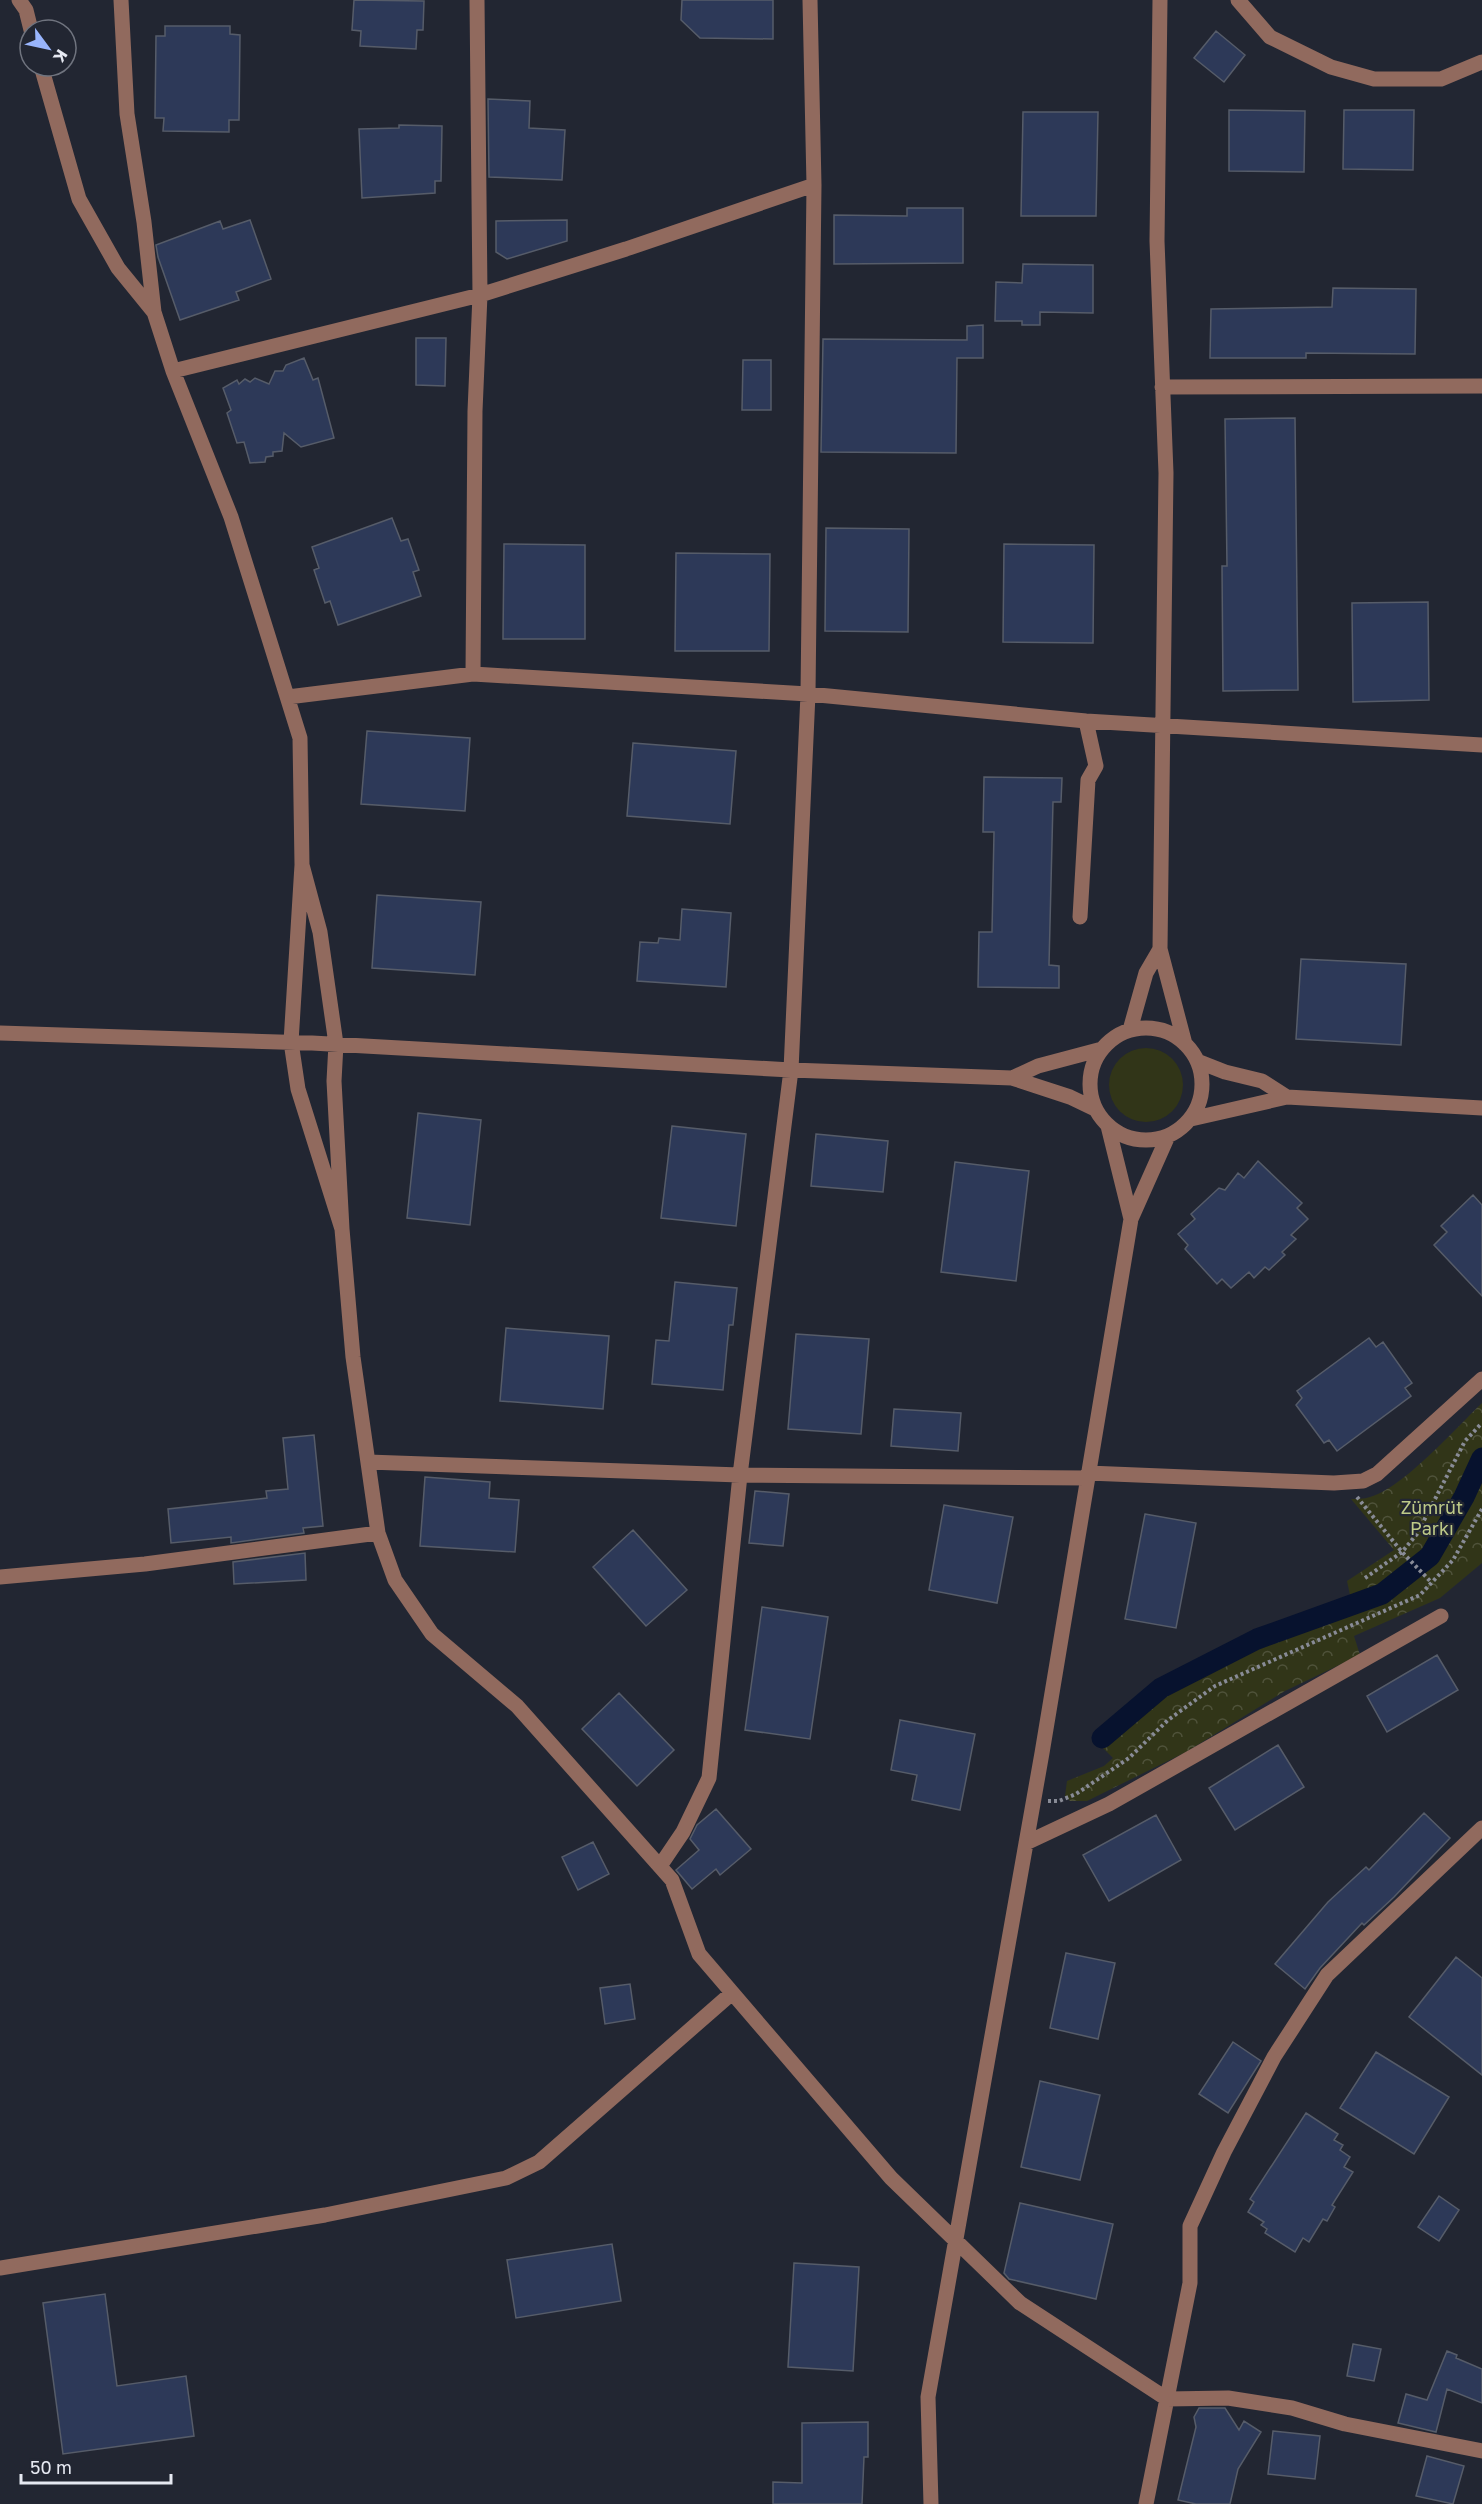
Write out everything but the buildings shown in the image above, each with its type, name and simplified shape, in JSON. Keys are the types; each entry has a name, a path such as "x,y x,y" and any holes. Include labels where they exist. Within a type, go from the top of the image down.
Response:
{"street":[{"path":"19,0 28,18"},
{"path":"121,0 127,114 144,222 154,312 173,371 231,517 300,738 302,865 291,1042 298,1089 342,1229"},
{"path":"473,674 475,411 480,295 477,0"},
{"path":"660,1866 683,1832 709,1778 740,1475 791,1070 808,694 814,185 810,0"},
{"path":"1160,0 1157,241 1166,473 1160,949 1185,1044"},
{"path":"1238,0 1270,37 1331,68 1374,79 1441,79 1482,62"},
{"path":"44,78 79,199 118,268 154,312"},
{"path":"173,371 480,295 626,249 814,185"},
{"path":"1162,387 1482,386"},
{"path":"288,697 473,674 808,694 1086,721 1482,745"},
{"path":"1080,917 1088,780 1096,766 1086,721"},
{"path":"302,865 320,932 336,1044 334,1081 342,1229 353,1357 378,1533 395,1580 432,1634 517,1706 660,1866 672,1880 699,1954 891,2178 1020,2303 1167,2399 1228,2398 1292,2408 1345,2424 1482,2451"},
{"path":"1130,1030 1146,973 1160,949"},
{"path":"1191,1119 1198,1106 1202,1087 1197,1061 1179,1037 1161,1029 1142,1027 1115,1037 1095,1058 1089,1076 1090,1095 1095,1109 1108,1126 1126,1137 1140,1140 1168,1136 1191,1119 1287,1097 1482,1108"},
{"path":"0,1034 291,1042 791,1070 1012,1078 1070,1097 1095,1109"},
{"path":"1012,1078 1038,1066 1102,1049"},
{"path":"1197,1061 1225,1072 1262,1081 1287,1097"},
{"path":"1108,1126 1131,1219"},
{"path":"931,2504 927,2397 954,2240 1034,1802 1131,1219 1168,1136"},
{"path":"368,1462 740,1475 1087,1476 1363,1481 1377,1474 1482,1379"},
{"path":"0,1577 145,1564 378,1533"},
{"path":"1026,1843 1109,1804 1441,1616"},
{"path":"1146,2504 1190,2283 1190,2226 1224,2152 1274,2057 1327,1975 1482,1828"},
{"path":"0,2268 325,2215 506,2178 539,2162 732,1993"}],"path":[{"path":"1365,1578 1402,1552 1417,1533 1465,1441 1482,1423"},
{"path":"1353,1481 1358,1499 1402,1552 1432,1583"},
{"path":"1034,1802 1059,1801 1076,1794 1130,1758 1168,1720 1215,1686 1420,1595 1453,1560 1482,1509"}],"green space":[{"path":"1146,1048 1160,1051 1172,1059 1180,1071 1183,1085 1180,1099 1172,1111 1160,1119 1146,1122 1132,1119 1120,1111 1112,1099 1109,1085 1112,1071 1120,1059 1132,1051"},
{"name":"Zümrüt Parkı","path":"1482,1403 1482,1563 1440,1598 1354,1636 1360,1655 1285,1691 1186,1752 1087,1801 1070,1801 1065,1796 1067,1781 1104,1766 1113,1758 1094,1739 1154,1688 1254,1637 1350,1595 1347,1581 1394,1550 1351,1499 1370,1497 1398,1482 1429,1456"}],"waterway":[{"path":"1102,1738 1161,1688 1257,1639 1382,1594 1430,1556 1464,1497 1482,1458"}]}
